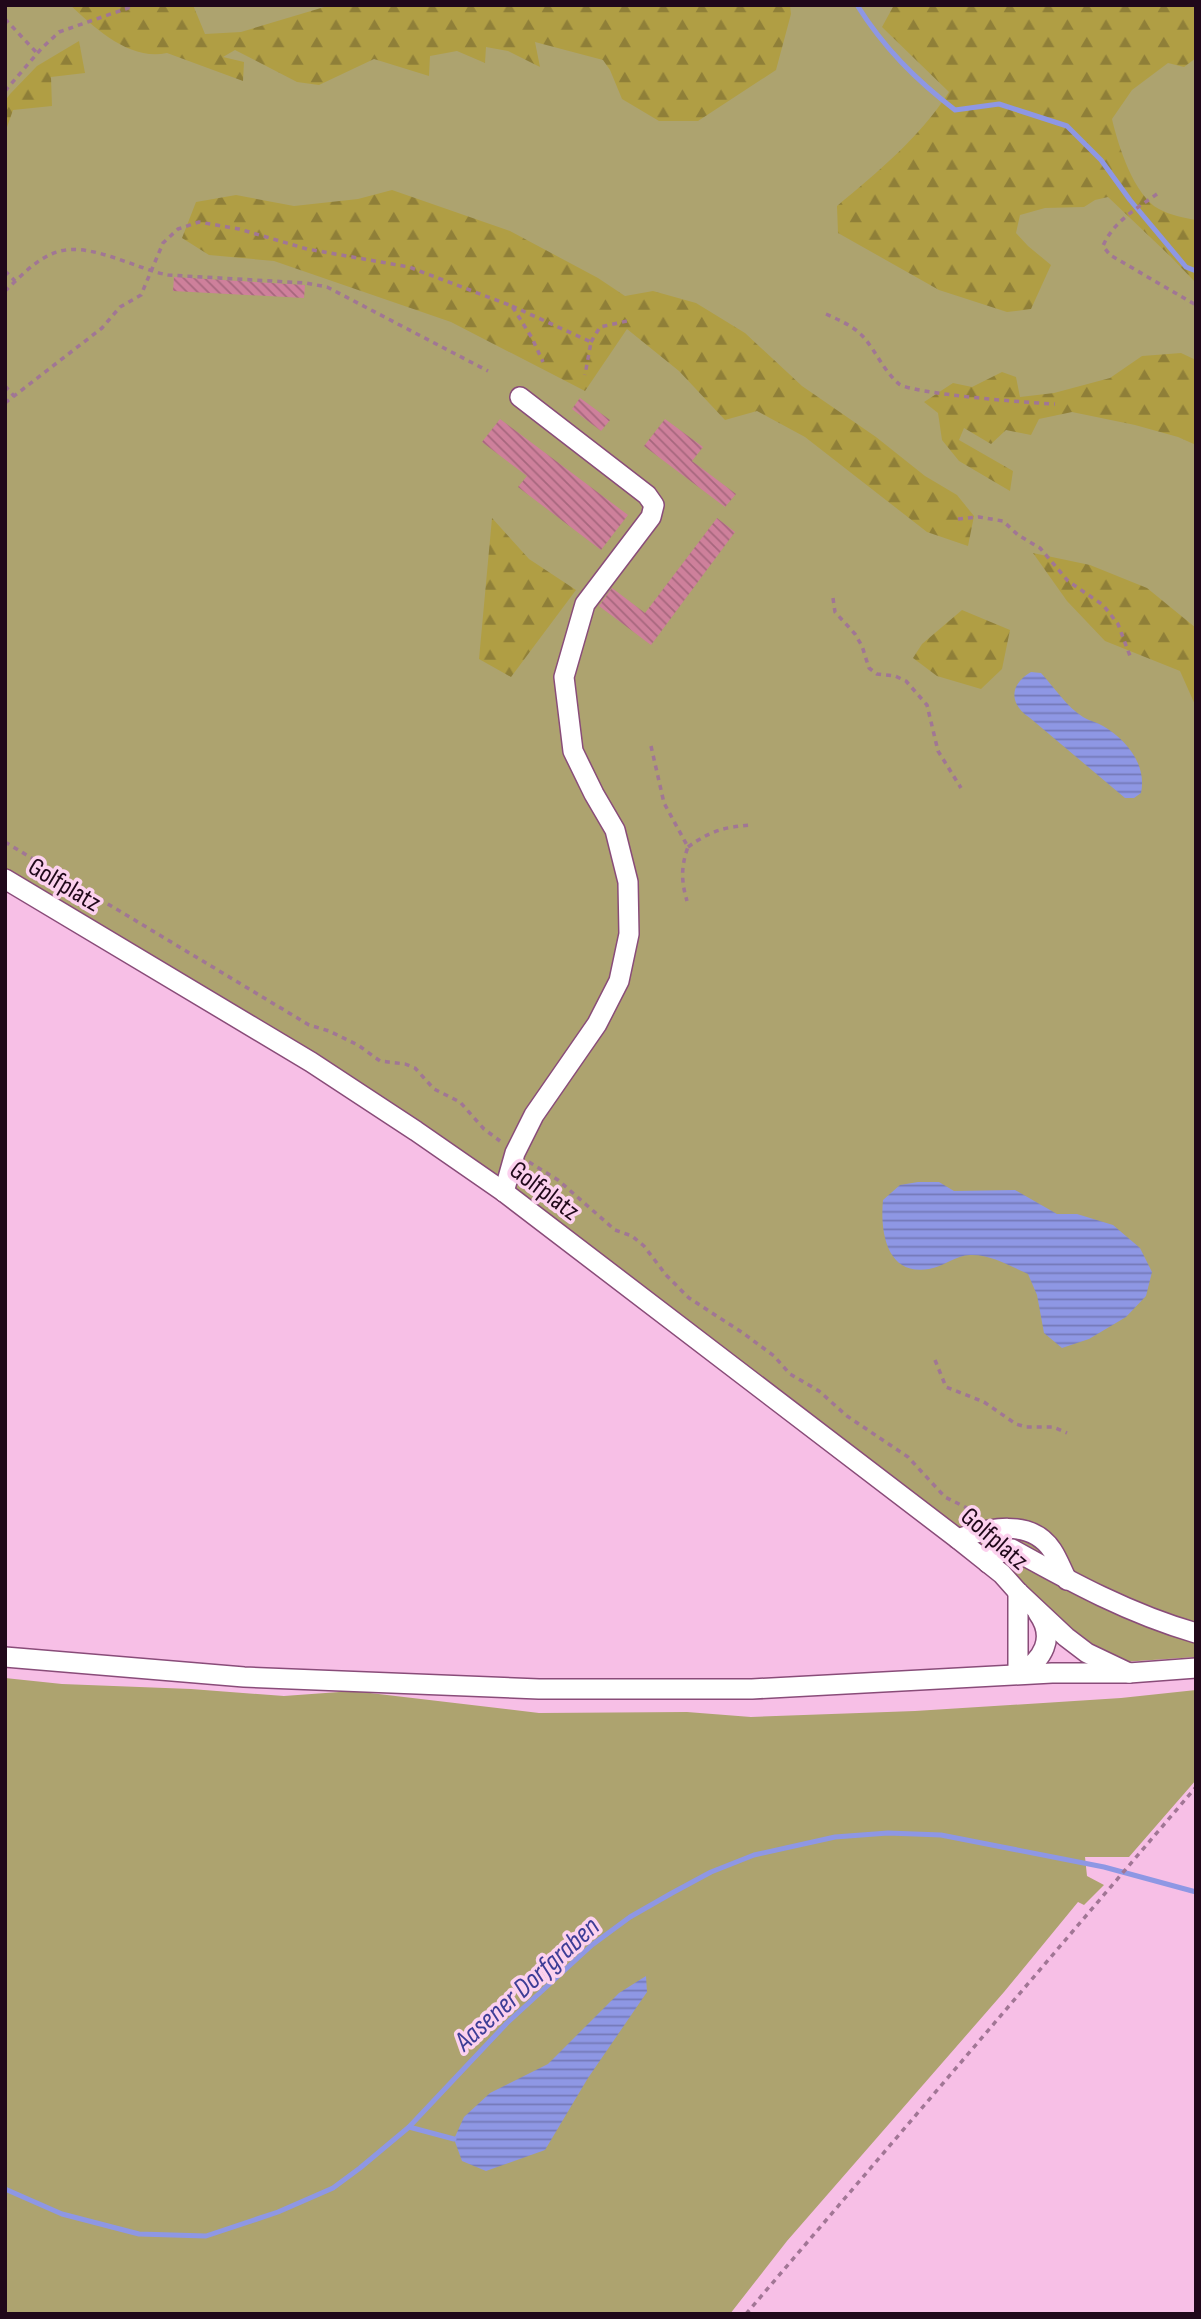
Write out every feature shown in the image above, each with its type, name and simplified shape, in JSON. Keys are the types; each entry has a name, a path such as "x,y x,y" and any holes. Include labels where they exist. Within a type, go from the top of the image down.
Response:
{"street":[{"path":"504,1192 515,1153 534,1115 597,1024 619,981 629,933 628,882 615,830 573,751 565,677 585,604 650,517 654,505 647,495 520,397"},
{"name":"Golfplatz","path":"5,879 311,1062 504,1192 958,1539 1002,1574 1066,1637 1087,1653 1129,1673"},
{"path":"958,1539 979,1531 1006,1528 1032,1532 1051,1547 1067,1580"},
{"path":"988,1563 1000,1552 1012,1549 1067,1580 1141,1616 1196,1633"},
{"path":"1018,1592 1018,1674"},
{"path":"1018,1674 1036,1663 1046,1646 1044,1620 1036,1610"},
{"path":"5,1657 244,1677 539,1689 752,1689 1018,1674 1129,1673 1196,1668"}],"path":[{"path":"5,91 59,32 131,5"},
{"path":"5,19 37,53"},
{"path":"1157,194 1108,233 1103,246 1110,255 1196,305"},
{"path":"5,403 102,328 121,307 141,295 163,243 178,229 199,222 239,229 307,249 409,267 512,306 591,342"},
{"path":"5,291 49,255 71,250 90,251 150,272 168,275 306,283 327,287 488,371"},
{"path":"5,271 15,281"},
{"path":"512,306 543,362"},
{"path":"826,314 850,325 865,338 901,386 1015,403 1055,404"},
{"path":"585,374 591,342 600,327 627,321"},
{"path":"5,386 14,396"},
{"path":"958,519 979,517 1003,521 1018,535 1040,548 1068,580 1103,605 1118,624 1130,656"},
{"path":"833,598 835,612 855,634 869,668 877,674 895,676 906,681 927,705 938,751 961,788"},
{"path":"651,746 664,803 688,847"},
{"path":"687,901 682,885 682,864 688,847 705,834 726,827 751,825"},
{"path":"934,1360 946,1387 984,1402 1016,1424 1026,1427 1053,1427 1067,1433"},
{"path":"746,2314 1196,1787"}],"shaded area":[{"path":"5,5 1196,5 1196,1657 1123,1662 1090,1649 507,1185 5,870"},
{"path":"5,1678 62,1684 284,1696 353,1691 539,1713 687,1712 751,1717 915,1711 1121,1698 1196,1690 1196,1780 1129,1857 1085,1857 1087,1876 1104,1885 1084,1905 1078,1902 1004,1992 787,2241 730,2314 5,2314"}],"green space":[{"path":"70,5 193,5 205,34 241,32 331,5 790,5 791,14 776,70 698,121 659,121 622,99 603,60 535,42 540,67 508,51 486,47 485,63 457,51 430,56 429,76 374,59 319,85 297,82 235,50 223,57 244,62 243,81 167,53 153,54 127,48 102,33"},
{"path":"894,5 1196,5 1196,58 1184,67 1168,63 1132,90 1112,119 1128,169 1142,193 1163,211 1196,220 1196,283 1108,197 1095,200 1084,207 1045,208 1020,215 1016,233 1051,265 1031,309 1007,312 939,290 838,233 837,206 911,139 949,92 882,27"},
{"path":"79,41 85,73 51,77 52,106 13,110 5,133 5,101 10,94 37,66"},
{"path":"392,190 510,231 598,278 625,296 653,291 696,303 745,333 802,386 876,437 925,476 957,495 974,516 968,546 927,532 805,437 757,411 725,420 679,371 627,329 585,391 451,322 274,261 209,255 182,238 196,202 236,195 294,206 358,199"},
{"path":"1181,353 1196,360 1196,445 1135,425 1072,412 1039,419 1031,435 1006,430 991,444 964,428 959,440 1013,471 1010,491 959,461 942,440 938,413 924,402 953,383 972,387 1002,372 1016,377 1020,397 1054,393 1110,378 1142,356"},
{"path":"492,518 529,559 576,590 511,677 479,659"},
{"path":"1033,553 1090,565 1147,588 1196,628 1196,707 1180,671 1105,641 1067,601"},
{"path":"962,610 1010,630 1002,669 981,689 937,676 913,658 922,644"}],"water":[{"path":"1031,672 1041,673 1077,713 1120,738 1138,763 1141,793 1134,798 1125,798 1023,713 1015,701 1015,689"},
{"path":"939,1182 954,1191 1015,1190 1057,1214 1077,1214 1113,1225 1140,1248 1152,1272 1146,1296 1126,1317 1089,1339 1062,1348 1044,1333 1037,1295 1028,1274 1000,1261 977,1255 960,1257 929,1269 903,1266 895,1258 885,1237 883,1200 900,1185"},
{"path":"646,1976 647,1992 588,2078 545,2150 486,2171 462,2161 454,2139 464,2117 490,2093 548,2064 619,1993"}],"building":[{"path":"174,277 305,285 304,298 173,291"},
{"path":"580,398 610,420 601,431 572,409"},
{"path":"500,419 628,515 601,550 518,487 527,476 482,442"},
{"path":"665,419 703,447 692,461 736,494 725,507 644,446"},
{"path":"717,518 735,532 651,645 599,606 612,588 645,613"}],"waterway":[{"path":"857,5 901,62 955,110 999,104 1067,126 1101,160 1130,200 1186,267 1196,271"},
{"name":"Aasener Dorfgraben","path":"5,2189 62,2214 139,2234 206,2236 278,2212 333,2188 409,2127 507,2023 592,1945 630,1917 672,1893 711,1872 754,1855 835,1837 888,1833 941,1835 1104,1867 1196,1892"},
{"path":"409,2127 454,2139"}]}
